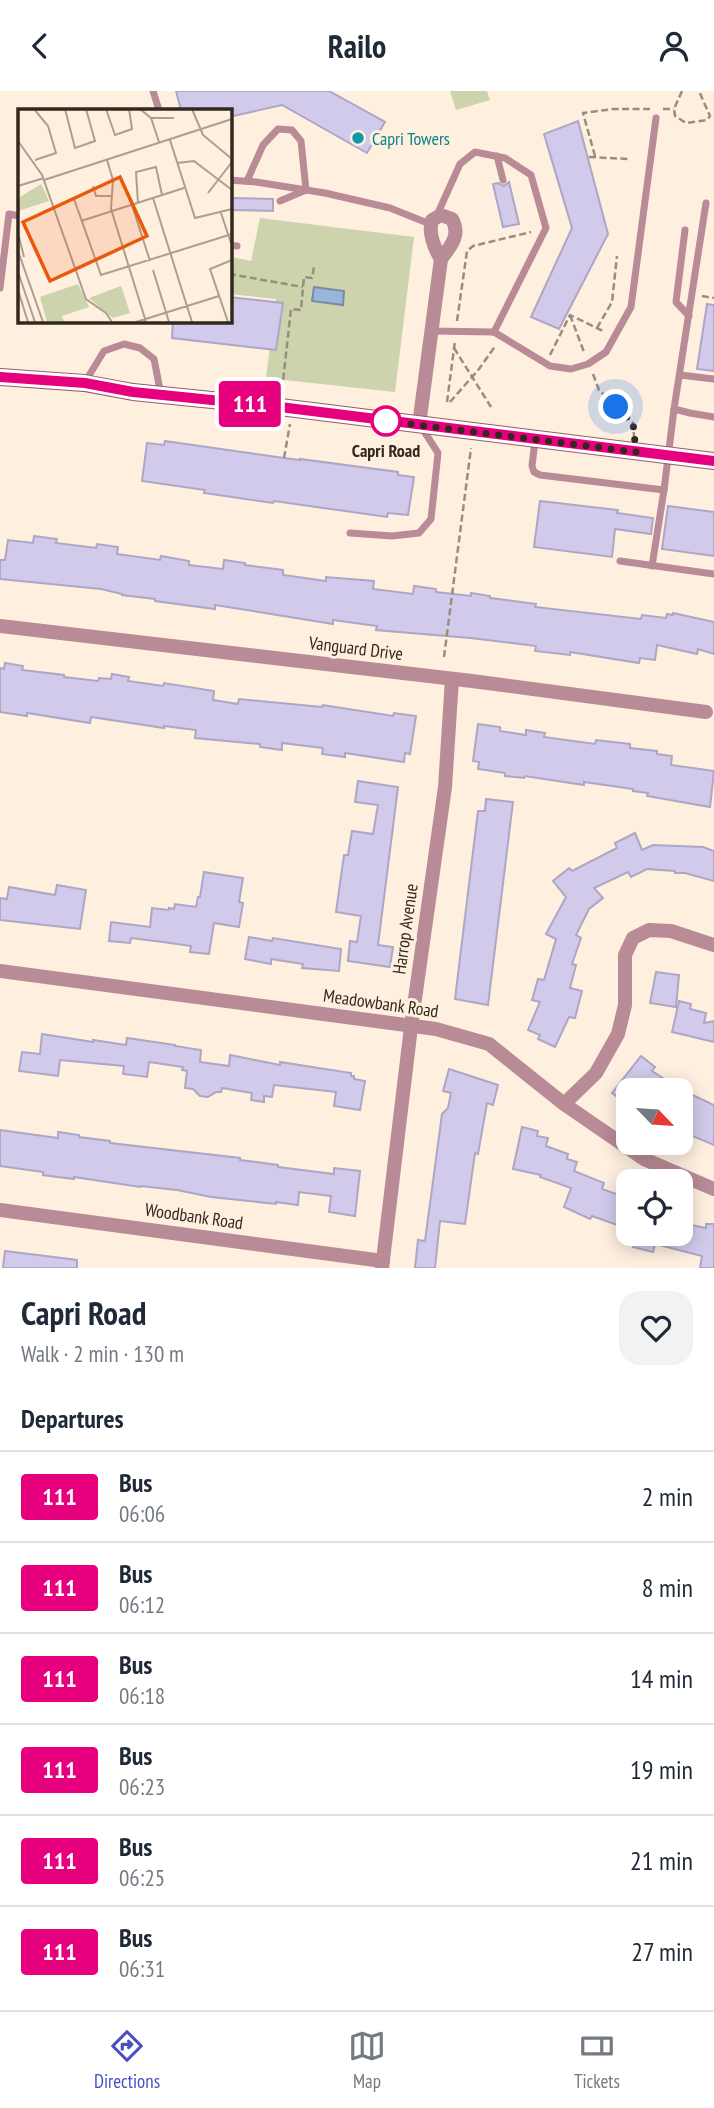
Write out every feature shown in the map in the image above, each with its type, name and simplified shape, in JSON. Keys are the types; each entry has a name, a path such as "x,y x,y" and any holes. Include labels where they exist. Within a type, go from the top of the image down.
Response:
{"main road":[{"path":"0,377 85,383 161,396 286,408 714,461"}],"street":[{"path":"419,425 441,259 454,241 455,226 449,216 433,220 434,247 441,259"},
{"name":"Vanguard Drive","path":"0,626 706,712"},
{"name":"Harrop Avenue","path":"382,1264 411,1027 445,787 452,679"},
{"path":"564,1104 596,1073 618,1034 625,1005 625,955 632,938 649,930 671,931 714,945"},
{"name":"Meadowbank Road","path":"0,971 439,1030 489,1044 564,1104 644,1159 714,1189"},
{"name":"Woodbank Road","path":"0,1210 382,1264"}],"lane":[{"path":"153,91 159,109"},
{"path":"430,331 494,332 550,366 571,369 588,364 606,352 631,307 656,118"},
{"path":"247,181 263,145 278,129 292,130 301,141 306,190"},
{"path":"231,180 306,190 433,220 460,164 475,152 505,158 531,175 546,228 494,332"},
{"path":"497,156 503,180"},
{"path":"280,201 306,190"},
{"path":"652,566 706,203"},
{"path":"0,288 9,215 18,216"},
{"path":"685,230 676,302 689,316"},
{"path":"85,383 104,351 124,344 140,348 154,359 161,396"},
{"path":"680,375 714,379"},
{"path":"674,408 714,417"},
{"path":"350,533 392,536 419,533 431,519 438,453 419,425"},
{"path":"535,440 532,466 534,472 540,475 664,490"},
{"path":"620,561 714,574"}],"path":[{"path":"682,91 674,109 674,116 686,123 707,120 710,116 699,91"},
{"path":"595,156 583,113 613,109 674,109"},
{"path":"589,157 628,159"},
{"path":"506,231 508,238"},
{"path":"502,337 449,402 467,251 473,246 544,231"},
{"path":"597,328 612,302 617,256"},
{"path":"284,458 291,309 301,310 304,277 312,278 314,267"},
{"path":"231,274 303,287"},
{"path":"570,315 599,390 633,423 636,452"},
{"path":"570,315 603,331"},
{"path":"546,364 570,315"},
{"path":"454,348 491,407"},
{"path":"444,657 471,448"}],"green space":[{"path":"450,91 487,91 490,100 456,110"},
{"path":"260,218 414,237 395,392 266,378 276,299 231,294 232,257 251,261"}],"water":[{"path":"314,287 344,291 343,305 312,301"}],"building":[{"name":"Capri Towers","path":"176,91 329,91 385,122 367,153 282,105 231,117 231,109 181,109"},
{"path":"578,121 608,234 559,329 531,317 572,228 544,134"},
{"path":"509,182 519,224 503,227 493,184 504,186"},
{"path":"231,198 273,199 273,211 231,210"},
{"path":"231,297 283,303 276,350 172,338 173,322 231,322"},
{"path":"707,304 714,305 714,371 697,369"},
{"path":"165,441 398,472 398,475 414,477 408,515 388,513 387,517 274,501 273,503 142,481 147,443 164,445"},
{"path":"540,501 618,510 617,513 653,518 651,534 615,529 612,557 534,547"},
{"path":"668,506 714,512 714,556 662,549"},
{"path":"34,536 57,539 56,543 96,548 97,544 118,547 117,554 160,560 161,556 189,561 189,565 223,569 224,560 283,570 283,575 326,581 326,577 374,581 373,589 413,594 414,586 436,589 436,592 471,596 471,593 536,604 535,607 641,619 642,615 666,618 667,614 673,613 714,622 714,654 698,649 697,654 657,645 655,660 640,658 639,663 570,652 570,655 535,651 536,646 376,630 377,626 333,620 333,624 215,605 215,609 155,601 101,589 0,579 0,560 5,560 8,540 33,543"},
{"path":"5,663 23,666 22,670 64,677 98,681 99,678 111,679 112,674 129,677 128,681 163,686 164,683 214,691 213,700 238,704 239,699 323,705 393,716 394,713 416,716 410,754 405,753 404,762 345,753 345,757 322,754 323,748 282,743 282,750 260,747 260,744 195,738 196,730 91,717 90,723 27,713 27,716 0,712 0,668 4,669"},
{"path":"478,724 526,735 526,730 545,733 544,737 595,744 596,740 630,744 630,748 657,751 657,754 672,756 671,765 714,771 710,807 647,796 648,793 633,789 505,776 505,773 478,769 479,762 473,761"},
{"path":"358,781 398,787 378,945 393,947 390,967 348,961 350,941 357,942 361,916 336,912 344,855 348,855 352,831 373,834 378,805 355,802"},
{"path":"486,799 513,802 488,1005 455,999 478,811 485,811"},
{"path":"635,833 642,850 653,845 703,847 714,851 714,881 675,871 647,869 631,877 628,872 594,888 603,898 589,909 576,935 581,938 572,964 576,965 570,988 582,991 575,1018 569,1017 555,1047 538,1039 540,1035 528,1030 540,1002 532,1000 538,979 544,980 556,939 546,934 566,897 553,881 569,868 572,871 617,848 615,843"},
{"path":"204,872 243,878 239,927 214,923 209,954 190,952 191,946 163,942 131,938 130,943 109,941 111,922 150,927 152,908 169,910 174,909 175,904 196,907"},
{"path":"57,885 86,890 80,929 0,920 0,898 7,899 9,887 55,895"},
{"path":"249,937 272,941 273,938 341,949 339,971 302,968 303,964 271,959 271,964 245,959"},
{"path":"656,972 679,975 676,1007 650,1003"},
{"path":"679,1001 691,1004 690,1009 706,1013 704,1023 714,1021 714,1042 672,1032"},
{"path":"42,1034 126,1045 127,1038 175,1045 201,1050 200,1062 229,1066 230,1055 280,1065 280,1062 351,1073 354,1079 365,1081 360,1110 334,1106 336,1092 274,1085 272,1097 264,1096 264,1102 251,1100 252,1093 222,1088 221,1092 208,1097 200,1096 193,1089 185,1088 187,1071 182,1070 183,1067 149,1062 147,1077 123,1074 124,1066 60,1060 58,1076 19,1071 22,1052 40,1054"},
{"path":"641,1056 655,1067 652,1071 663,1078 624,1078"},
{"path":"449,1069 498,1085 493,1105 487,1103 478,1154 475,1153 465,1224 440,1221 435,1268 415,1268 418,1240 425,1241 442,1114 448,1108 451,1093 443,1091"},
{"path":"693,1095 714,1105 714,1145 693,1136"},
{"path":"522,1127 538,1131 537,1136 548,1138 546,1146 568,1154 567,1159 577,1162 574,1171 604,1183 602,1189 616,1194 616,1225 592,1216 590,1219 564,1207 571,1188 540,1177 541,1175 513,1169"},
{"path":"0,1130 58,1138 58,1132 110,1143 240,1158 278,1167 334,1174 334,1168 360,1171 355,1216 329,1212 331,1196 299,1192 298,1205 276,1204 43,1175 43,1172 0,1166"},
{"path":"706,1224 714,1224 714,1268 700,1268 702,1256 663,1246 693,1246 693,1225 706,1228"},
{"path":"633,1246 654,1246 653,1252"},
{"path":"5,1251 77,1260 77,1268 3,1268"}],"bus line":[{"name":"111","path":"0,377 85,383 133,392 280,407 714,461"}],"place":[{"name":"Capri Towers","path":"358,138"},
{"name":"Capri Road","path":"386,421"}],"route":[{"path":"386,421 636,452 633,423 616,407"}]}
